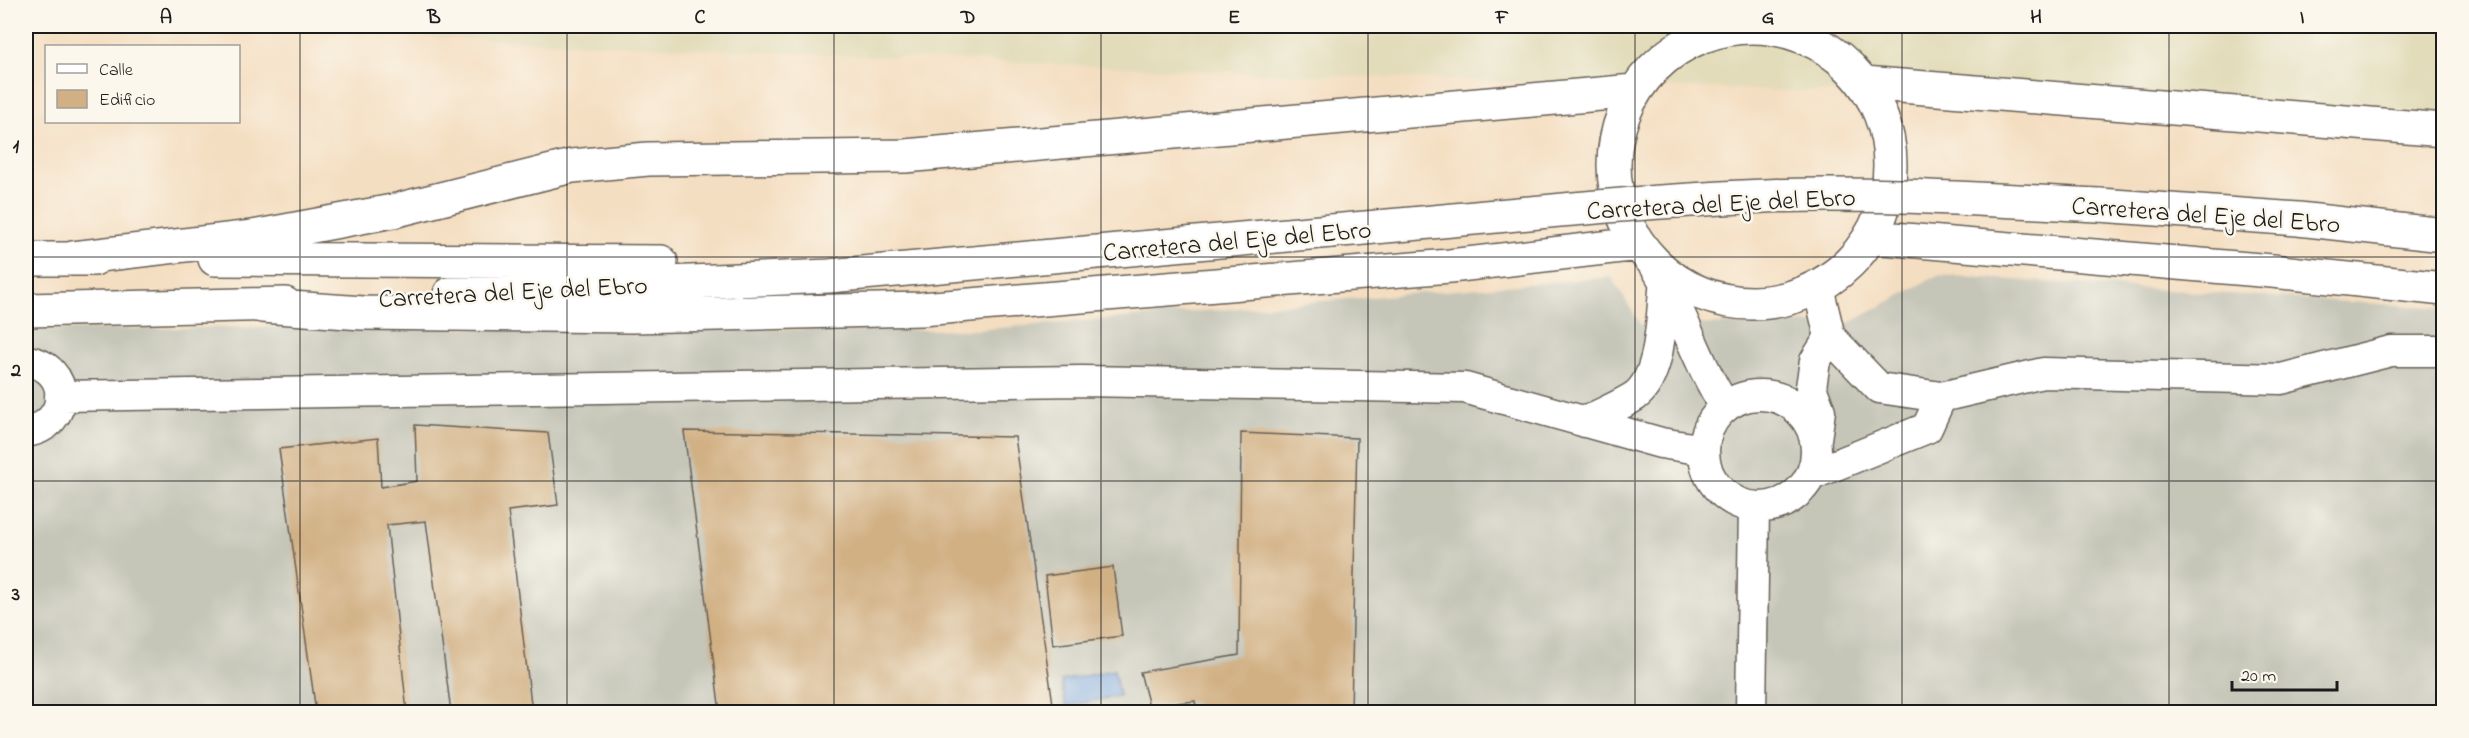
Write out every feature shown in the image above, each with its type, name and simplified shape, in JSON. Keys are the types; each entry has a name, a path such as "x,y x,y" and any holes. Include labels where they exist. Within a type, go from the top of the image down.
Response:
{"main road":[{"path":"1764,27 1796,33 1820,44 1842,59 1864,83 1883,119 1891,159 1887,200 1870,237 1848,266 1818,287 1776,302 1731,302 1688,288 1652,262 1620,208 1613,168 1618,128 1634,91 1650,71 1668,55 1699,37 1731,28 1764,27"},
{"path":"1864,83 2444,130"},
{"path":"73,258 264,235 393,212 583,165 648,159 905,156 1634,91"},
{"name":"Carretera del Eje del Ebro","path":"26,310 262,306 576,287 829,276 1584,209 1766,196 1927,196 2099,205 2298,219 2444,235"},
{"path":"1870,237 2272,271 2444,289"},
{"name":"Carretera del Eje del Ebro","path":"26,259 693,262 875,257 999,261"},
{"path":"262,306 363,314 632,316 921,309 1450,266 1652,262"}],"street":[{"path":"1652,262 1704,371 1725,406"},
{"path":"1585,422 1636,395 1647,382 1656,357 1652,262"},
{"path":"1818,287 1830,337 1879,388 1941,397 2043,373 2281,379 2391,351 2444,351"},
{"path":"1815,442 1809,424 1797,408 1780,399 1762,395 1742,398 1725,406 1714,419 1706,434 1704,450 1706,467 1712,481 1724,494 1737,502 1754,507 1770,506 1787,500 1801,490 1811,475 1816,459 1815,442 1820,411 1811,387 1815,361 1830,337"},
{"path":"26,362 44,367 53,375 60,396 59,407 54,417 37,430 26,432"},
{"path":"60,396 1094,381 1465,388 1661,443 1704,450"},
{"path":"1811,475 1928,428 1941,397"},
{"path":"1750,712 1754,507"}],"shaded area":[{"path":"181,26 2443,26 2444,113 1280,74"},
{"path":"1938,275 2443,308 2443,712 26,712 26,330 261,327 976,330 1611,277 1641,325 1850,323"}],"water":[{"path":"1114,670 1119,696 1066,706 1061,681"}],"building":[{"path":"415,425 548,433 558,505 508,511 532,712 451,712 426,521 387,525 407,712 316,712 279,449 378,438 381,487 417,481"},
{"path":"684,431 1015,437 1054,711 720,712"},
{"path":"1241,433 1357,438 1351,712 1197,712 1195,701 1149,706 1140,672 1239,655"},
{"path":"1113,567 1122,636 1053,645 1045,576"}]}
